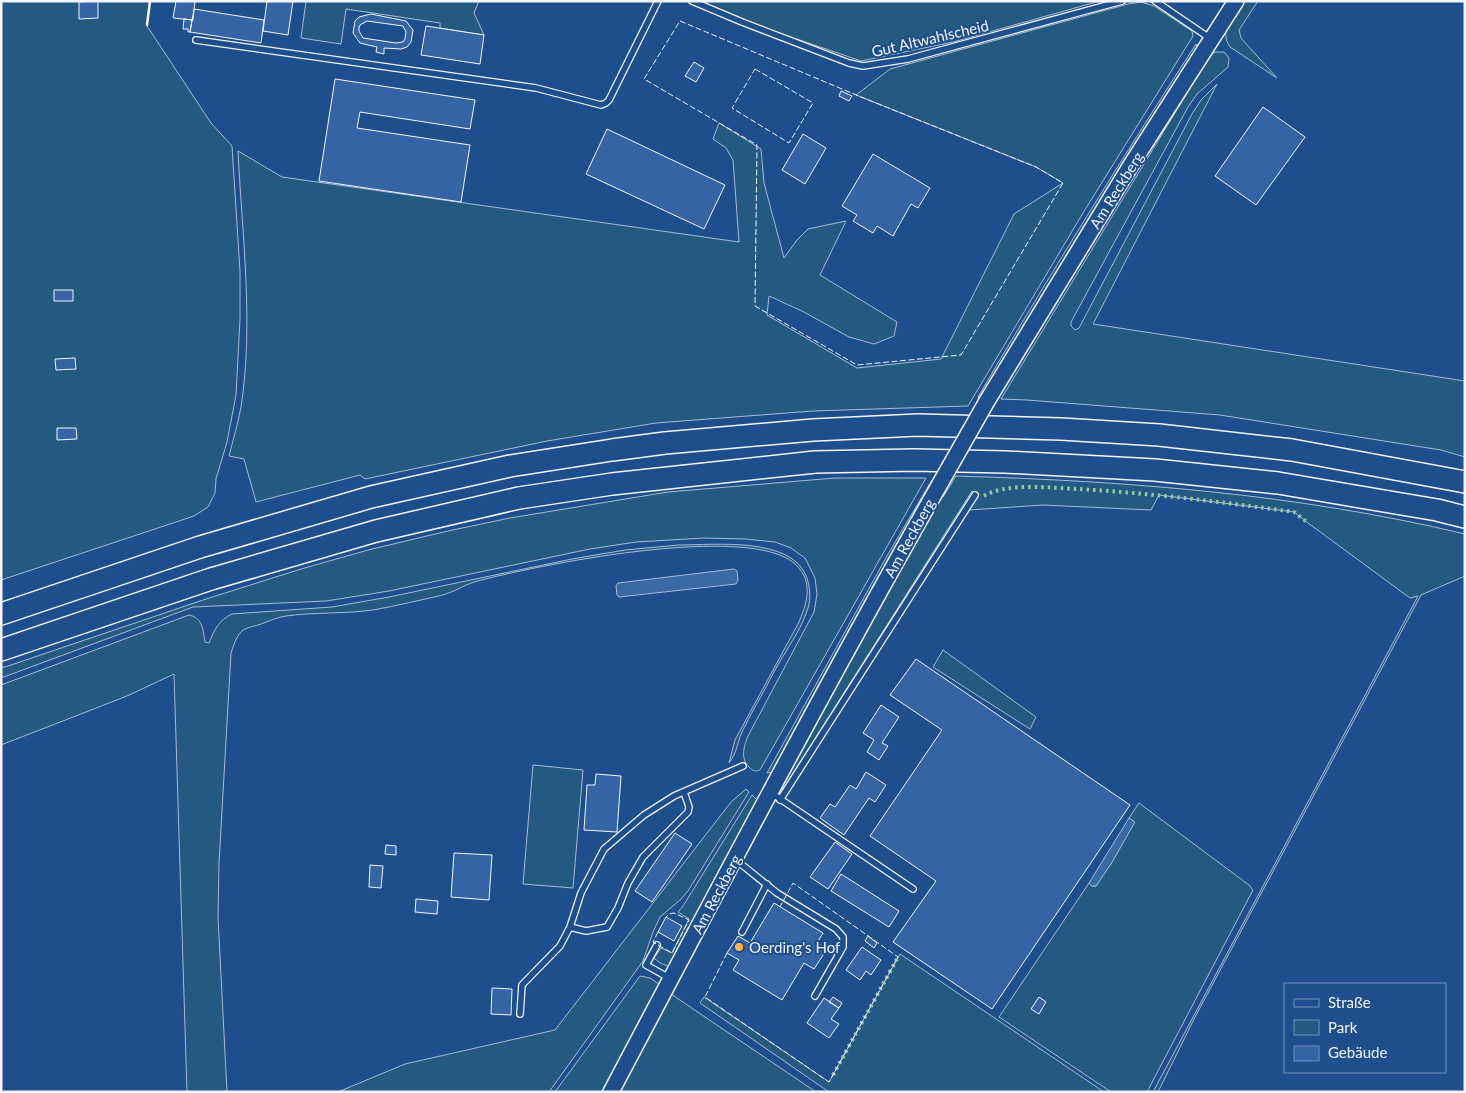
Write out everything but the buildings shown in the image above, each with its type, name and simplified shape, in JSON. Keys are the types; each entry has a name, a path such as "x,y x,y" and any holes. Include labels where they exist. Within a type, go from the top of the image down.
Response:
{"highway":[{"path":"1,614 200,547 381,495 510,466 666,443 813,430 918,425 1061,429 1159,435 1292,450 1465,482"},
{"path":"1,650 211,579 385,529 519,498 622,483 815,462 914,460 1005,462 1155,470 1278,483 1437,510 1465,517"}],"street":[{"name":"Am Reckberg","path":"611,1092 734,859 774,796 868,611 940,482 1126,173 1236,1"}],"lane":[{"path":"196,40 536,88 601,104 609,100 658,1"},
{"name":"Gut Altwahlscheid","path":"692,1 751,26 849,63 863,66 908,59 941,51 1122,1"},
{"path":"1155,1 1211,39"},
{"path":"913,889 774,796 975,495"},
{"path":"520,1014 522,985 560,946 570,927 581,893 604,849 644,815 684,792 743,766"},
{"path":"570,927 586,931 607,927 643,857 688,812 689,807 684,792"},
{"path":"734,859 777,893 836,929 843,937 843,947 815,996"},
{"path":"742,932 767,884"},
{"path":"657,945 646,965 671,979"}],"green space":[{"path":"1,1 150,1 147,26 211,123 232,146 240,271 240,319 236,395 227,442 216,479 215,493 208,507 194,516 1,580"},
{"path":"306,1 479,1 474,13 484,35 440,28 440,23 346,9 341,44 301,38"},
{"path":"700,1 1100,1 953,42 861,61 759,26"},
{"path":"1244,1 1258,1 1239,30 1241,38 1277,78 1230,47 1227,41 1226,35 1229,23"},
{"path":"1141,2 1154,6 1192,31 1193,36 1083,213 968,406 813,411 656,423 547,441 365,479 360,475 256,502 244,459 229,456 241,407 247,343 246,279 238,151 282,177 739,242 733,160 726,148 713,139 719,123 761,149 764,183 784,258 808,229 846,221 820,275 897,322 894,336 874,344 849,337 804,312 769,296 767,315 857,368 941,359 1014,214 1063,183 1036,167 856,95 890,69"},
{"path":"1196,44 1196,52 981,400 978,397 1031,308"},
{"path":"1215,52 1224,52 1229,58 1228,67 1197,94 1188,107 1071,322 1071,326 1075,330 1079,328 1192,114 1201,100 1217,84 1093,324 1465,381 1465,457 1441,450 1220,415 1001,399 1209,57"},
{"path":"956,476 1148,486 1275,499 1402,520 1465,534 1465,576 1421,595 1194,1019 1158,1092 1153,1092 1418,596 1410,598 1294,512 1159,495 1151,510 1043,505 969,510 979,494 972,491 783,789 782,783 940,495 943,497"},
{"path":"835,478 926,478 758,771 749,767 744,760 745,744 814,612 817,594 815,578 805,558 791,548 775,542 704,538 636,542 590,549 389,591 326,601 193,607 1,678 1,668 206,599 368,550 510,518 668,492"},
{"path":"932,480 772,772 767,773 888,554"},
{"path":"731,544 770,549 786,555 799,565 808,582 810,600 805,616 746,724 729,763 735,740 798,624 806,601 807,586 802,572 796,565 772,552 736,547 691,547 590,558 503,575 474,582 443,595 382,608 283,617 247,628 241,632 231,653 219,863 218,917 227,1092 187,1092 174,674 127,696 1,745 1,685 189,615 200,622 205,642 209,643 217,626 232,614 332,607 572,559 625,550 679,545"},
{"path":"943,650 1036,717 1030,729 933,667"},
{"path":"533,765 583,770 573,888 523,884"},
{"path":"746,789 749,792 688,891 660,917 643,961 549,1092 338,1092 405,1064 555,1030 731,802"},
{"path":"752,795 758,801 670,967 660,963 654,958 661,948 672,953 689,919 678,912"},
{"path":"1139,803 1249,885 1253,890 1147,1092 1111,1092 999,1017 1089,883 1092,886 1096,886 1134,822 1129,818"},
{"path":"900,954 1104,1092 829,1092 700,1003 704,997 829,1082"},
{"path":"640,976 650,978 660,985 604,1092 555,1092"},
{"path":"671,994 816,1092 619,1092"}],"shaded area":[{"path":"734,569 737,571 738,580 736,584 619,597 617,595 616,586 618,583"},
{"path":"1129,818 1135,822 1111,864 1096,886 1092,886 1089,883"}],"hedge":[{"path":"984,496 1017,487 1132,493 1294,512 1308,523"},
{"path":"833,1075 898,957"}],"fence":[{"path":"680,21 861,97 1036,167 1063,183 961,355 857,365 755,306 757,145 644,79 680,21"},
{"path":"755,69 813,103 789,143 732,108 755,69"},
{"path":"727,953 705,997 829,1082 898,957 793,883 780,907"},
{"path":"658,932 653,942 672,953 689,920 674,913 666,917"}],"wall":[{"path":"147,25 150,1"}],"place":[{"name":"Oerding's Hof","path":"739,947"}]}
